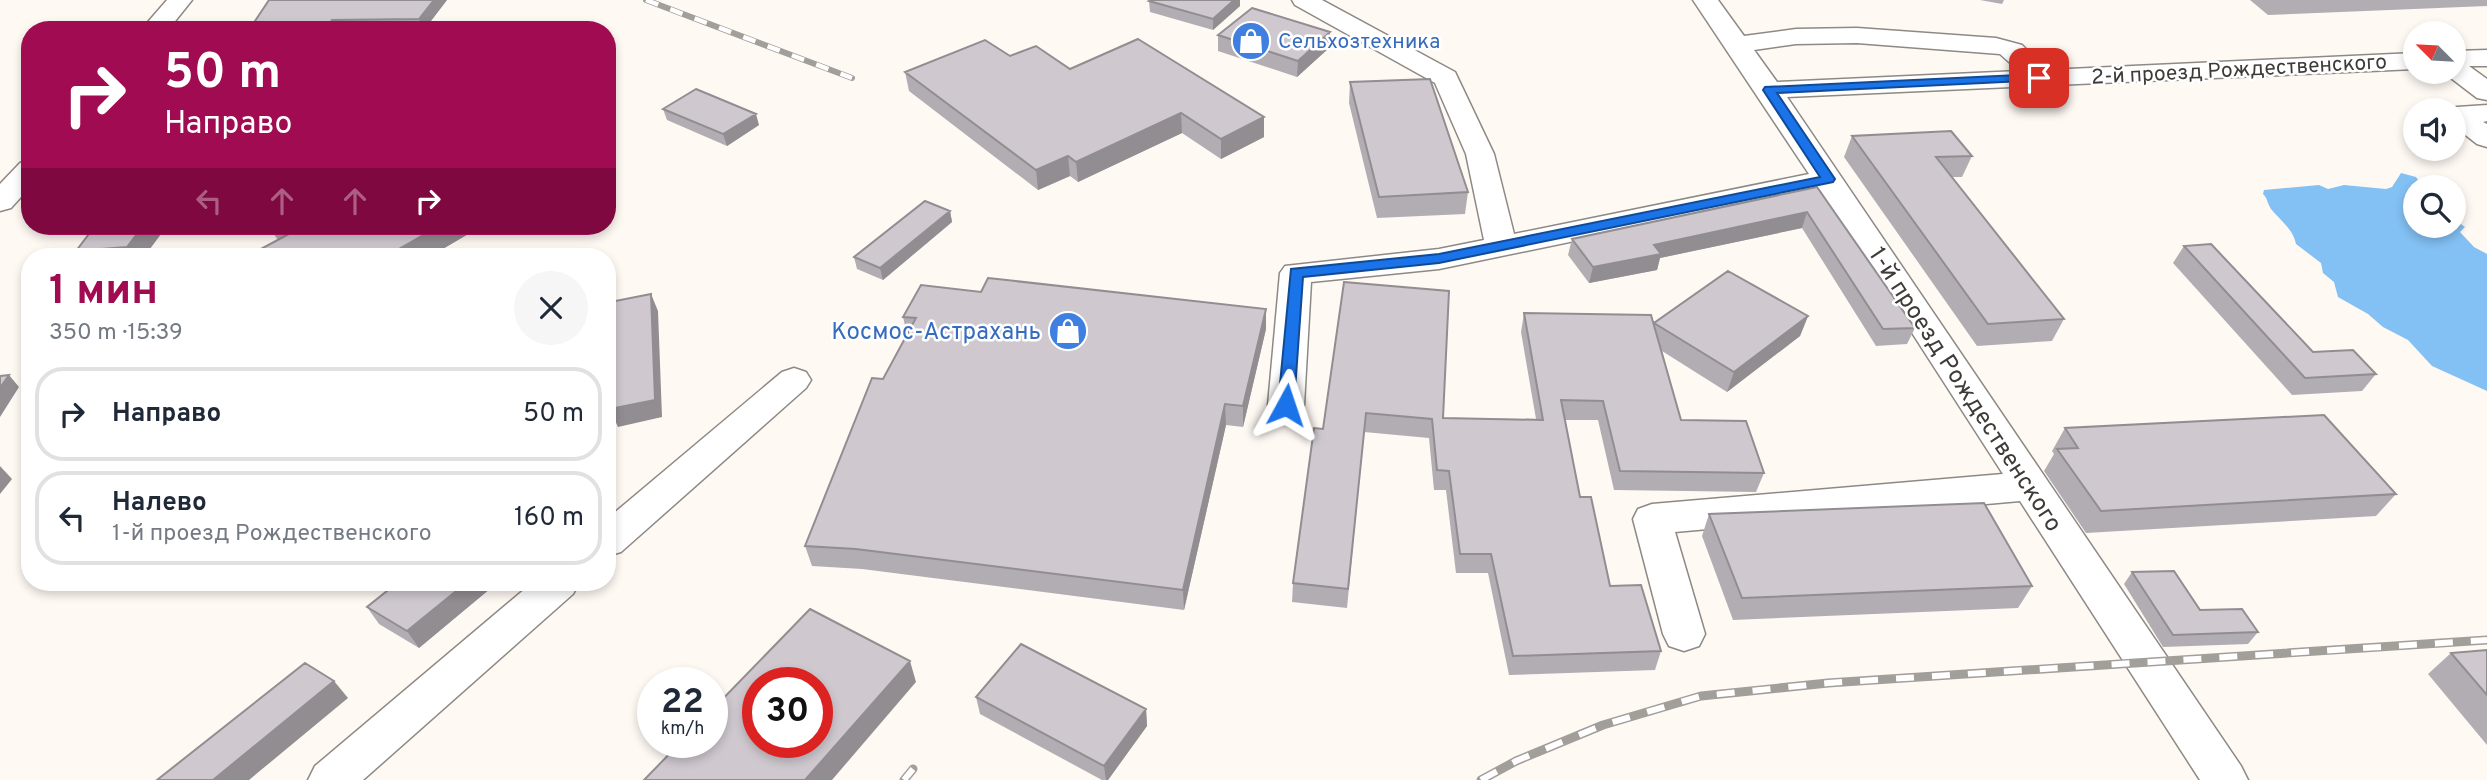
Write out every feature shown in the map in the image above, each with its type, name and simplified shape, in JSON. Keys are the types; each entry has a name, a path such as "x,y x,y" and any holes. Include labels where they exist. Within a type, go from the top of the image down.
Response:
{"street":[{"path":"162,21 180,0"},
{"path":"1304,0 1446,78 1480,154 1501,246"},
{"name":"1-й проезд Рождественского","path":"1705,0 1769,90 2225,780"},
{"path":"1737,44 1775,37 1814,36 1887,37 1954,42 2012,49 2039,78"},
{"path":"2466,59 2487,58"},
{"name":"2-й проезд Рождественского","path":"1769,90 2403,62"},
{"path":"2466,77 2487,92"},
{"path":"2487,113 2458,115 2487,138"},
{"path":"0,202 21,179"},
{"path":"1286,405 1296,273 1439,259 1828,179"},
{"path":"616,533 794,380"},
{"path":"1684,634 1652,519 2029,486"},
{"path":"331,780 550,591"}],"water":[{"path":"2401,173 2408,175 2403,175 2403,238 2466,238 2474,247 2487,254 2487,391 2432,366 2408,340 2338,297 2334,282 2323,273 2321,263 2296,244 2289,229 2271,209 2263,194 2264,190 2319,185 2328,189 2344,185 2386,189 2392,187"}],"building":[{"path":"269,0 434,0 419,19 255,21"},
{"path":"1234,0 1213,19 1149,1"},
{"path":"1252,8 1330,32 1298,61 1218,35"},
{"path":"1138,39 1264,117 1221,139 1181,113 1076,162 1068,156 1036,170 905,72 985,40 1010,56 1036,46 1070,69"},
{"path":"1430,79 1468,192 1379,197 1350,82"},
{"path":"696,89 756,114 723,134 663,109"},
{"path":"1951,131 1972,156 1936,157 2064,319 1988,324 1852,136"},
{"path":"1817,187 1915,328 1883,329 1807,212 1654,245 1661,254 1593,267 1572,239"},
{"path":"925,201 950,211 880,268 854,257"},
{"path":"88,235 136,235 127,247 78,248"},
{"path":"287,235 423,235 401,248 263,248"},
{"path":"2211,244 2313,352 2353,350 2376,374 2305,378 2184,246"},
{"path":"1728,271 1808,316 1734,372 1654,323"},
{"path":"988,278 1266,309 1243,406 1225,404 1183,590 856,549 805,546 872,378 883,379 916,318 903,317 921,285 981,292"},
{"path":"1344,282 1449,291 1443,418 1543,420 1524,313 1651,315 1681,420 1746,421 1764,473 1620,471 1603,401 1561,400 1580,497 1591,497 1610,586 1641,585 1661,651 1513,656 1491,554 1460,554 1449,471 1437,470 1432,419 1366,413 1348,589 1293,583 1314,428 1323,429"},
{"path":"651,294 655,400 616,408 616,301"},
{"path":"9,375 0,388 0,376"},
{"path":"2324,415 2396,494 2101,511 2057,449 2078,448 2065,428"},
{"path":"1984,503 2032,586 1742,598 1709,514"},
{"path":"2174,571 2200,610 2242,609 2258,632 2173,635 2132,572"},
{"path":"387,591 456,591 407,631 367,607"},
{"path":"810,609 910,661 833,748 833,667 754,667"},
{"path":"1021,644 1146,709 1104,766 976,697"},
{"path":"2487,650 2487,695 2451,653"},
{"path":"305,663 334,681 213,780 157,780"},
{"path":"742,679 742,758 824,758 805,780 644,780 665,758 728,758 728,694"}],"railway":[{"path":"646,0 852,78"},
{"path":"1481,780 1516,761 1603,725 1701,696 1828,683 2487,640"},
{"path":"904,780 913,769"}],"place":[{"name":"Сельхозтехника","path":"1251,41"},
{"name":"Космос-Астрахань","path":"1068,331"}],"route":[{"path":"1286,405 1296,273 1439,259 1828,179 1769,90 2039,78"}]}
